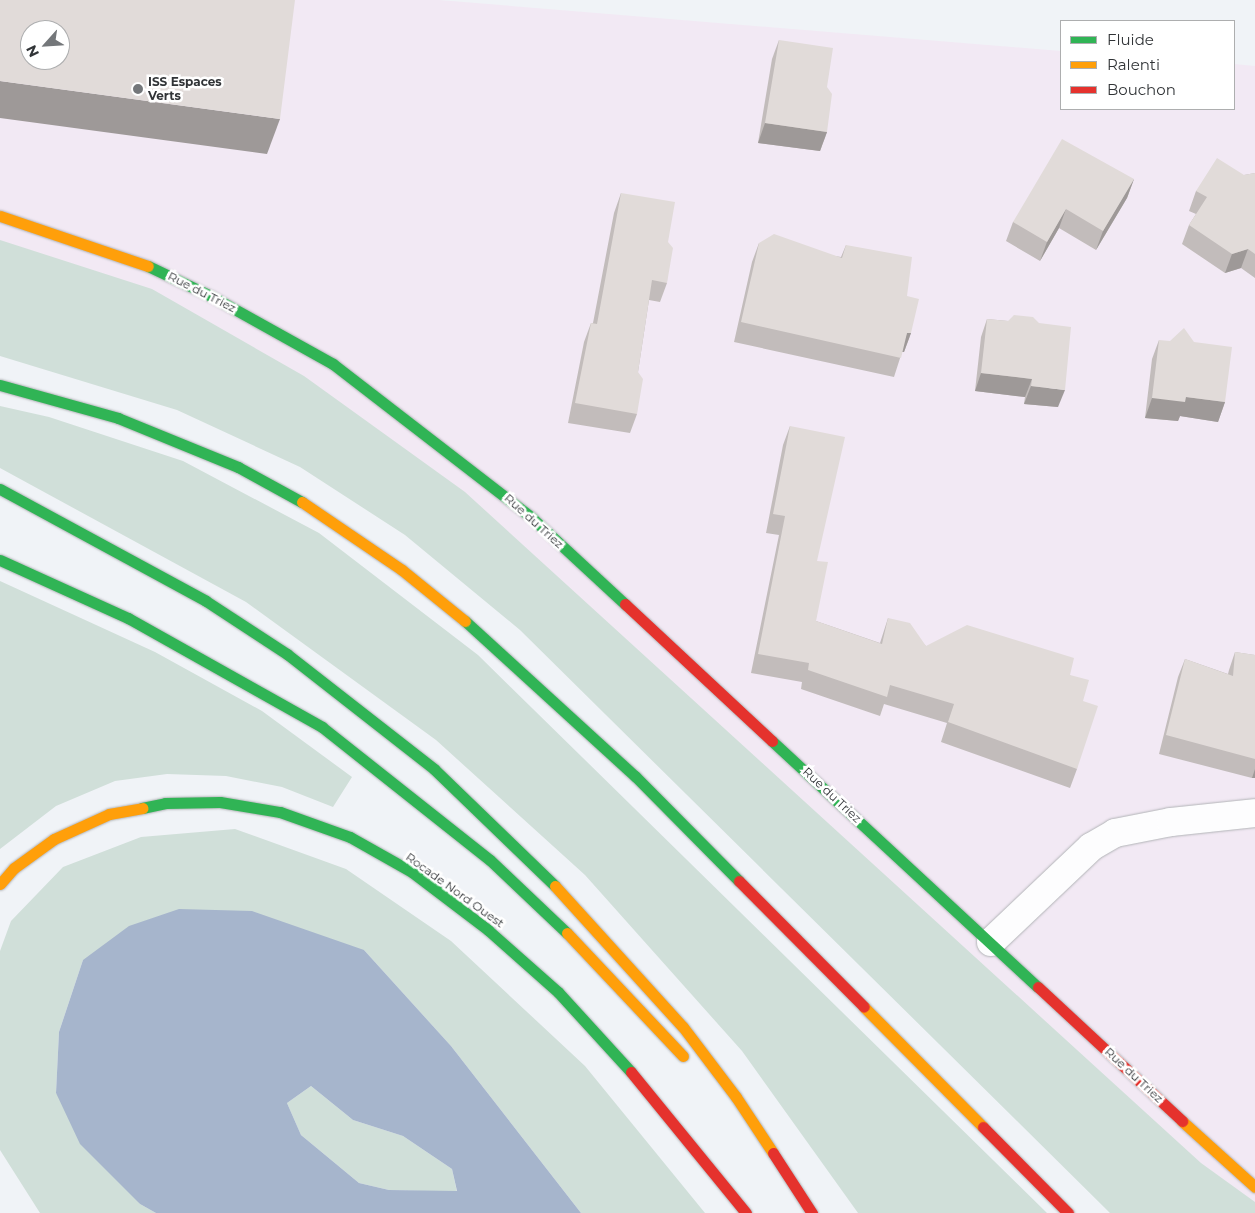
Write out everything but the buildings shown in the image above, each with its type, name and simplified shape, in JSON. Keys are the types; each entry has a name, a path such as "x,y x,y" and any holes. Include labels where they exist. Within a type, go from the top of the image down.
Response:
{"main road":[{"name":"Rue du Triez","path":"0,216 103,248 203,292 333,364 404,416 532,518 991,942 1169,1108 1210,1149 1255,1187"},
{"path":"0,385 118,418 223,460 280,488 323,514 402,570 491,642 635,776 1068,1213"},
{"path":"0,489 44,510 206,602 287,654 434,769 542,872 629,965 712,1063 812,1213"},
{"path":"0,560 75,592 178,644 287,704 336,737 455,830 526,893 694,1069"},
{"name":"Rocade Nord Ouest","path":"0,884 14,868 54,839 109,814 165,803 220,802 280,812 350,837 412,872 488,930 558,992 649,1092 746,1213"},
{"path":"727,1106 780,1166"},
{"path":"1169,1108 1242,1158"}],"street":[{"path":"991,942 1091,847 1114,833 1171,822 1255,813"}],"shaded area":[{"path":"0,0 439,0 1060,51 1060,110 1235,110 1235,64 1255,66 1255,1213 371,471 0,316"},
{"path":"0,240 152,289 304,376 465,492 1201,1163 1255,1202 1255,1213 1110,1213 520,630 405,535 300,467 177,410 0,356"},
{"path":"0,406 49,417 183,461 319,533 478,655 1047,1213 858,1213 742,1051 585,875 436,740 246,602 0,468"},
{"path":"0,581 155,652 262,711 352,777 333,807 282,787 226,776 167,774 115,781 56,806 0,849"},
{"path":"235,829 346,869 451,941 585,1066 705,1213 581,1213 451,1046 364,950 83,960 59,1032 56,1093 140,1204 156,1213 40,1213 0,1150 0,951 11,921 63,867 141,837"},
{"path":"311,1086 353,1120 403,1136 452,1169 457,1192 389,1190 359,1183 301,1135 287,1103"}],"water":[{"path":"179,909 252,911 364,950 451,1046 581,1213 156,1213 140,1204 80,1144 56,1093 59,1032 83,960 129,926","holes":["311,1086 353,1120 403,1136 452,1169 457,1191 389,1190 359,1183 301,1135 287,1103"]}],"traffic: fast":[{"path":"148,266 211,296 333,364 532,518 625,604"},
{"path":"0,385 118,418 238,467 302,502"},
{"path":"0,489 206,601 287,654 434,769 555,886"},
{"path":"0,560 128,618 322,727 490,860 567,933"},
{"path":"465,621 635,776 739,881"},
{"path":"772,741 1038,987"},
{"path":"142,808 165,803 220,802 280,812 350,837 412,872 488,930 558,992 631,1072"}],"traffic: slow":[{"path":"0,216 148,266"},
{"path":"302,502 402,570 465,621"},
{"path":"0,884 14,868 54,839 109,814 142,808"},
{"path":"555,886 683,1027 736,1097 773,1153"},
{"path":"567,933 683,1056"},
{"path":"864,1007 983,1127"},
{"path":"1182,1121 1255,1187"}],"traffic: jam":[{"path":"625,604 772,741"},
{"path":"739,881 864,1007"},
{"path":"1038,987 1182,1121"},
{"path":"631,1072 746,1213"},
{"path":"983,1127 1068,1213"},
{"path":"773,1153 812,1213"}],"place":[{"name":"ISS Espaces Verts","path":"138,89"}]}
